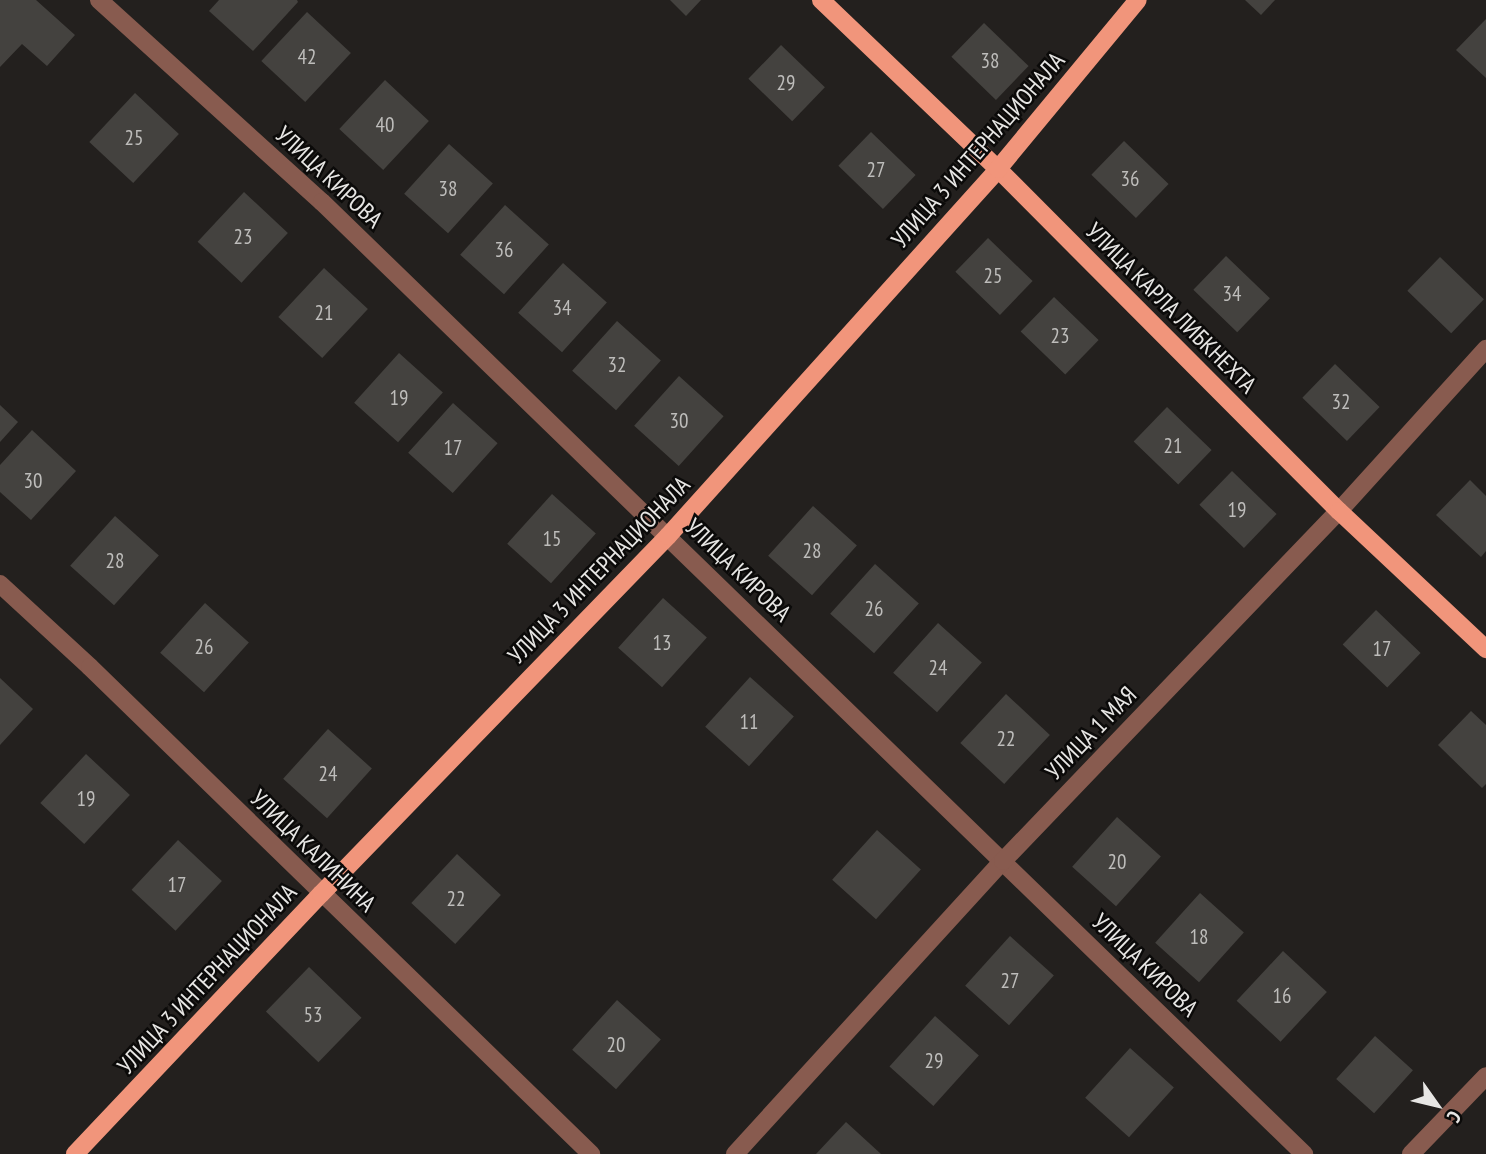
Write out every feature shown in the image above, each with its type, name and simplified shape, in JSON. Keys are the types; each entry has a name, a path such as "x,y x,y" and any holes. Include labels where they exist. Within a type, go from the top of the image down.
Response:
{"main road":[{"name":"УЛИЦА КАРЛА ЛИБКНЕХТА","path":"821,0 998,169 1339,511 1486,649"},
{"name":"УЛИЦА 3 ИНТЕРНАЦИОНАЛА","path":"75,1154 321,894 668,536 998,169 1138,0"}],"street":[{"name":"УЛИЦА КИРОВА","path":"99,0 322,202 1304,1154"},
{"name":"УЛИЦА 1 МАЯ","path":"735,1154 1003,861 1339,511 1486,349"},
{"name":"УЛИЦА КАЛИНИНА","path":"0,584 90,667 591,1154"},
{"path":"1411,1154 1486,1076"}],"building":[{"path":"0,0 36,0 75,35 47,66 22,44 0,67"},
{"path":"219,0 298,2 253,51 209,11"},
{"path":"670,0 701,0 686,16"},
{"path":"1245,0 1275,0 1261,15"},
{"path":"307,12 351,53 305,102 261,61"},
{"path":"1486,19 1486,78 1456,50"},
{"path":"984,23 1029,66 996,100 951,57"},
{"path":"781,45 825,87 792,121 748,79"},
{"path":"385,80 429,121 383,170 339,129"},
{"path":"135,93 179,134 133,183 89,142"},
{"path":"871,132 916,175 883,209 838,166"},
{"path":"1124,141 1169,184 1136,218 1091,175"},
{"path":"449,144 493,183 448,233 404,194"},
{"path":"244,192 288,233 242,283 198,242"},
{"path":"505,205 549,244 504,294 460,255"},
{"path":"988,238 1033,281 1000,315 955,272"},
{"path":"1226,256 1270,298 1237,332 1193,290"},
{"path":"1440,257 1484,299 1451,333 1407,291"},
{"path":"563,263 607,302 562,352 518,313"},
{"path":"324,268 368,309 322,358 278,317"},
{"path":"1054,297 1099,340 1065,375 1021,332"},
{"path":"617,321 661,360 616,410 572,371"},
{"path":"399,353 443,392 398,442 354,403"},
{"path":"1335,364 1380,407 1347,441 1302,398"},
{"path":"679,376 724,416 679,466 634,426"},
{"path":"453,403 498,443 453,493 408,453"},
{"path":"0,405 18,422 0,442"},
{"path":"1167,407 1212,450 1178,485 1134,442"},
{"path":"32,430 76,471 31,520 0,492 0,465"},
{"path":"1232,471 1277,514 1244,548 1199,505"},
{"path":"1470,480 1486,496 1486,551 1481,557 1436,515"},
{"path":"552,494 596,533 551,583 507,544"},
{"path":"813,506 857,545 812,595 768,556"},
{"path":"115,516 159,555 114,605 70,566"},
{"path":"875,564 919,603 874,653 830,614"},
{"path":"663,598 707,637 662,687 618,648"},
{"path":"205,603 249,642 204,692 160,653"},
{"path":"1376,610 1421,653 1387,688 1343,645"},
{"path":"938,623 982,662 937,712 893,673"},
{"path":"750,677 794,716 749,766 705,727"},
{"path":"0,678 33,709 0,745"},
{"path":"1006,694 1050,735 1004,784 960,743"},
{"path":"1471,711 1486,725 1486,784 1482,788 1438,745"},
{"path":"328,729 372,768 327,818 283,779"},
{"path":"86,754 130,795 84,844 40,803"},
{"path":"1117,817 1161,856 1116,906 1072,867"},
{"path":"877,830 921,869 876,919 832,880"},
{"path":"178,840 222,881 176,931 132,890"},
{"path":"457,854 501,895 455,944 411,903"},
{"path":"1200,893 1244,932 1199,982 1155,943"},
{"path":"1010,936 1054,975 1009,1025 965,986"},
{"path":"1283,951 1327,992 1281,1042 1237,1001"},
{"path":"309,967 362,1018 318,1062 266,1012"},
{"path":"617,1000 661,1039 616,1089 572,1050"},
{"path":"935,1016 979,1055 933,1106 889,1067"},
{"path":"1375,1036 1413,1070 1374,1113 1336,1079"},
{"path":"1130,1048 1174,1087 1129,1137 1085,1098"},
{"path":"846,1122 881,1154 816,1154"}]}
